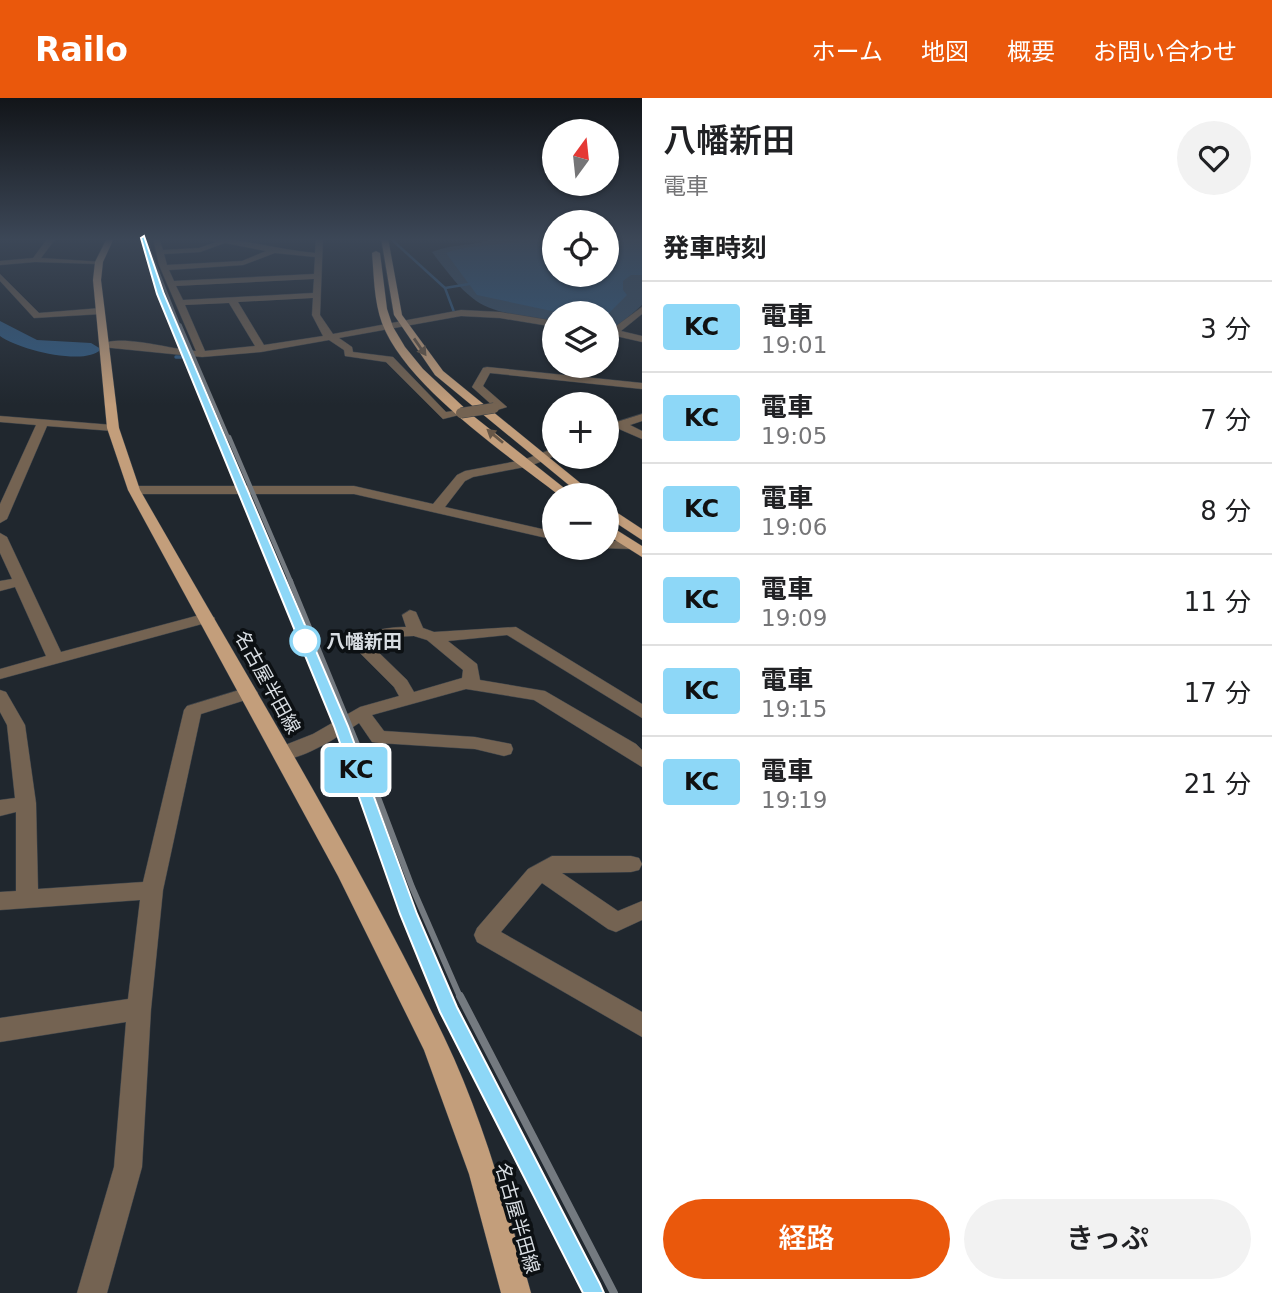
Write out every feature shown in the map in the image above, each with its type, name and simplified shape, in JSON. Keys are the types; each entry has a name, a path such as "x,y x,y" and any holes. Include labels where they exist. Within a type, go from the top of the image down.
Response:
{"main road":[{"name":"名古屋半田線","path":"100,294 113,428 134,490 366,908 435,1046 483,1174 516,1293"},
{"path":"380,294 388,327 425,377 552,483"},
{"path":"394,294 398,315 439,373 573,483"},
{"path":"619,518 642,536"},
{"path":"619,537 642,553"}],"street":[{"path":"16,294 37,316 101,311"},
{"path":"177,294 202,354"},
{"path":"180,303 317,295 318,321 331,337 349,349 348,354 389,359 443,416 501,407 477,387 487,370 642,386"},
{"path":"232,300 261,349"},
{"path":"619,326 642,310"},
{"path":"105,345 132,345 202,354 261,349 403,323 478,313 542,322"},
{"path":"619,334 642,339"},
{"path":"620,424 642,417"},
{"path":"0,419 113,428"},
{"path":"0,519 44,421"},
{"path":"620,424 642,436"},
{"path":"438,508 461,478 469,474 540,458"},
{"path":"134,490 343,489 542,533"},
{"path":"0,537 56,660"},
{"path":"619,545 629,545"},
{"path":"0,586 20,581"},
{"path":"0,674 207,618"},
{"path":"409,698 401,684 355,645 413,623 471,668 471,684"},
{"path":"433,637 510,630 642,712"},
{"path":"282,754 320,739 362,714 444,687 471,684 539,695 609,736 642,760"},
{"path":"92,1293 128,1167 139,1009 152,890 193,710 249,693"},
{"path":"0,696 16,725 26,803 27,899"},
{"path":"362,714 379,737 475,743 504,749"},
{"path":"0,807 26,803"},
{"path":"631,864 552,865 542,871 485,935 642,1025"},
{"path":"542,871 616,922 642,910"},
{"path":"0,901 152,890"},
{"path":"0,1030 139,1009"}],"shaded area":[{"path":"467,294 642,294 642,305 619,325 619,301 542,301 542,319 511,314 483,305"},
{"path":"476,294 627,295 619,303 542,301 542,309"}],"waterway":[{"path":"447,294 454,312"},
{"path":"0,327 31,345 55,349 91,349"},
{"path":"91,349 96,349"},
{"path":"176,357 181,357"}],"railway":[{"path":"167,294 180,327"},
{"path":"180,325 229,439"},
{"path":"229,437 291,582"},
{"path":"290,580 366,765"},
{"path":"348,747 354,765"},
{"path":"354,763 398,890 444,997"},
{"path":"365,763 412,887 460,997"},
{"path":"443,996 592,1293"},
{"path":"460,996 614,1293"}],"train":[{"name":"KC","path":"160,294 179,333 341,726 398,890 450,1012 592,1293"}],"place":[{"name":"八幡新田","path":"305,641"}]}
